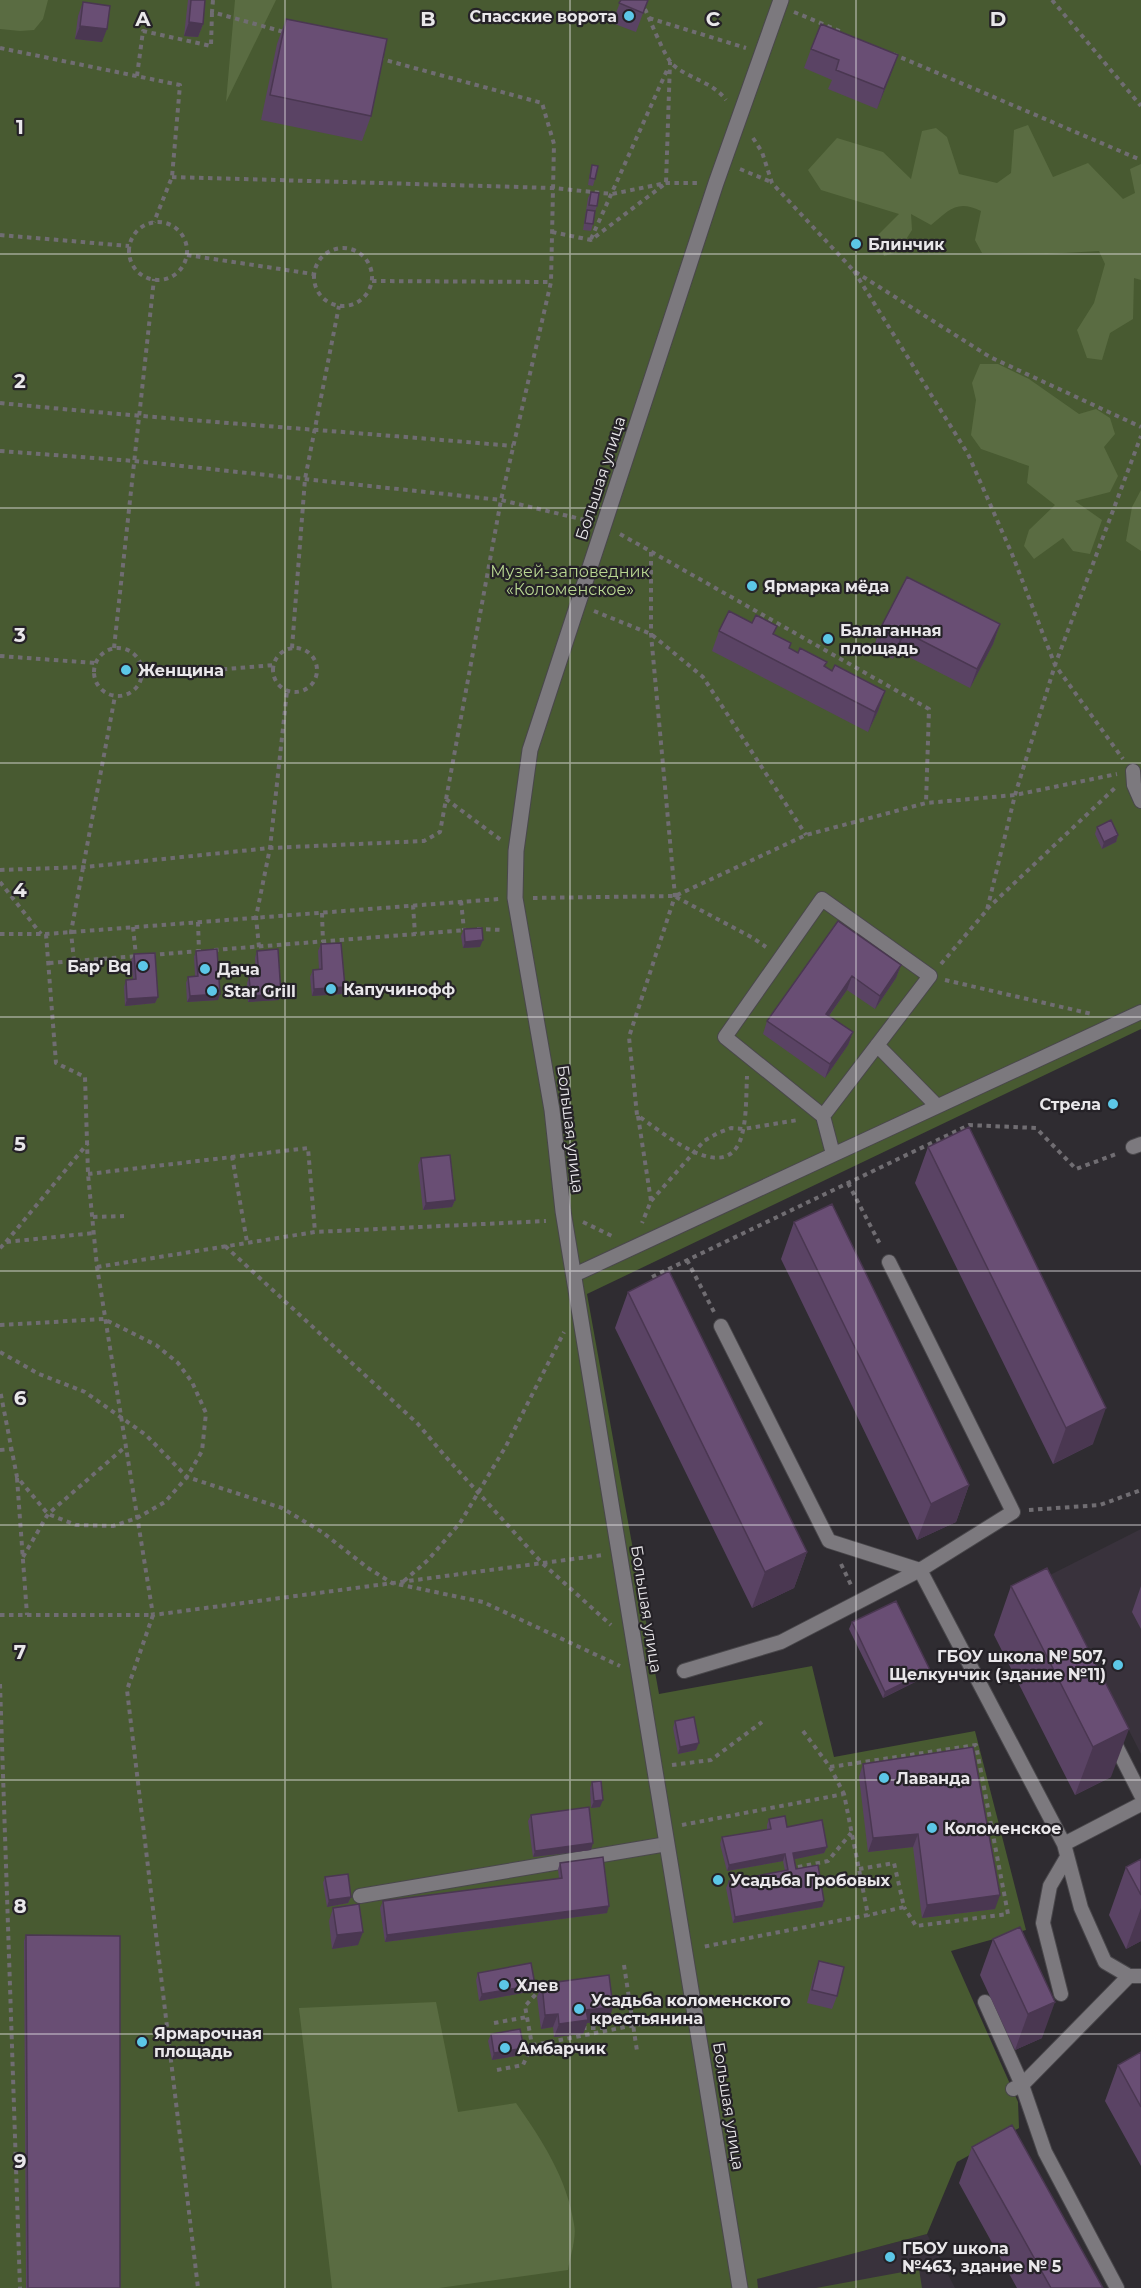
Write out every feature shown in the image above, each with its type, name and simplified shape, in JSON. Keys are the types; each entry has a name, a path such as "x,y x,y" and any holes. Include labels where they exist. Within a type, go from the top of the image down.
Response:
{"street":[{"name":"Большая улица","path":"740,2288 564,1215 552,1110 515,898 516,851 530,750 576,604 723,162 781,3"}],"lane":[{"path":"1132,771 1134,785 1141,801"},
{"path":"823,1116 930,976 822,898 725,1037 823,1116 833,1154"},
{"path":"574,1275 1141,1012"},
{"path":"878,1045 936,1106"},
{"path":"684,1671 782,1642 920,1570 1013,1512 889,1262"},
{"path":"721,1326 830,1541 920,1570 1066,1851 1081,1908 1105,1962 1135,1976 1017,2087"},
{"path":"1104,1721 1141,1795"},
{"path":"1061,1994 1043,1923 1050,1886 1066,1851 1141,1804"},
{"path":"360,1896 665,1837"},
{"path":"985,2002 1017,2087 1045,2152 1117,2288"}],"path":[{"path":"137,76 143,31 211,46 213,0"},
{"path":"1052,0 1141,106"},
{"path":"781,3 845,34"},
{"path":"645,9 670,64 666,183"},
{"path":"212,12 291,33"},
{"path":"649,18 761,53"},
{"path":"0,48 180,85 172,177 154,222"},
{"path":"889,52 1141,160"},
{"path":"0,870 85,867 270,848 424,841 440,832 501,500 551,282 554,144 542,103 369,55"},
{"path":"670,64 692,78 718,90 762,152 772,183"},
{"path":"591,240 670,64"},
{"path":"723,162 772,183 854,271 968,454 1012,554 1055,665 1132,771"},
{"path":"172,177 553,188 612,194 666,183 716,183"},
{"path":"552,232 591,240 666,183"},
{"path":"154,222 176,227 186,240 187,255 181,269 169,278 154,279 140,273 131,261 129,246 135,232 154,222"},
{"path":"0,235 129,246"},
{"path":"346,248 360,254 370,266 372,281 366,295 354,304 339,306 325,301 316,289 313,274 319,260 331,250 346,248"},
{"path":"187,255 313,274"},
{"path":"854,271 990,357 1141,427"},
{"path":"114,648 154,279"},
{"path":"372,281 551,282"},
{"path":"292,648 306,478 339,306"},
{"path":"0,403 140,417 513,446"},
{"path":"987,910 1016,795 1055,665 1141,436"},
{"path":"0,451 135,461 501,500 604,525 929,709 926,803"},
{"path":"651,552 651,634 675,897 629,1037 651,1201"},
{"path":"576,604 651,634 703,677 806,835"},
{"path":"114,648 133,653 141,663 140,683 130,694 115,696 108,694 97,684 93,670 95,663 99,656 114,648"},
{"path":"292,648 306,651 312,656 317,669 313,683 308,688 294,692 281,687 274,677 274,665 280,654 292,648"},
{"path":"0,656 95,663"},
{"path":"142,676 274,665"},
{"path":"259,946 256,917 270,848 287,691"},
{"path":"74,961 71,933 115,696"},
{"path":"0,934 71,933 515,898 675,897 806,835 926,803 1016,795 1132,771"},
{"path":"1122,1021 930,976 987,910 1132,771"},
{"path":"446,799 516,851"},
{"path":"0,882 44,934 49,963 56,1063 85,1077 88,1174 97,1267 153,1615 127,1690 198,2288"},
{"path":"675,897 753,938 780,957"},
{"path":"462,901 464,930"},
{"path":"413,905 415,934"},
{"path":"321,913 323,942"},
{"path":"198,922 199,951"},
{"path":"133,927 136,956"},
{"path":"49,963 482,929"},
{"path":"638,1115 695,1153 713,1160 729,1156 739,1143 743,1129 749,1055"},
{"path":"97,1267 315,1233 564,1215 632,1247 651,1201 704,1141 718,1132 731,1128 743,1129 823,1116"},
{"path":"652,1277 969,1125 1036,1128 1076,1169 1137,1145"},
{"path":"0,1248 88,1143"},
{"path":"88,1174 308,1148 315,1233"},
{"path":"232,1156 247,1242"},
{"path":"848,1183 889,1262"},
{"path":"93,1217 124,1216"},
{"path":"6,1242 94,1233"},
{"path":"225,1246 418,1424 542,1563 635,1644"},
{"path":"687,1260 721,1326"},
{"path":"0,1324 104,1319 156,1345 178,1363 192,1382 206,1413 201,1451 187,1477 165,1502 137,1518 113,1526 76,1526 48,1514 17,1477"},
{"path":"404,1581 428,1560 460,1523 506,1446 569,1322"},
{"path":"0,1352 39,1374 85,1392 146,1435 187,1477 282,1508 322,1532 368,1568 392,1583 483,1602 639,1675"},
{"path":"0,1390 17,1477 27,1615"},
{"path":"23,1557 48,1514 126,1446"},
{"path":"0,1450 12,1449"},
{"path":"1013,1512 1100,1505 1141,1490"},
{"path":"830,1541 860,1601"},
{"path":"0,1615 153,1615 620,1552"},
{"path":"0,1684 20,2288"},
{"path":"654,1767 711,1760 762,1722"},
{"path":"803,1731 830,1767 844,1794 868,1915"},
{"path":"830,1767 976,1745 1008,1914 916,1926 903,1907 894,1863 859,1869"},
{"path":"665,1837 693,1821 844,1794"},
{"path":"798,1867 828,1861 852,1833"},
{"path":"684,1949 711,1946 903,1907"},
{"path":"624,1965 637,2051"},
{"path":"497,2070 523,2065 532,2045 525,2006 537,1993 546,1992"},
{"path":"582,2028 610,2028 697,2016"},
{"path":"494,2023 527,2017"},
{"path":"532,2045 595,2035 610,2028"}],"shaded area":[{"name":"ГБОУ школа № 507, Щелкунчик (здание №11)","path":"1141,1529 1141,1754 1050,1575"},
{"name":"ГБОУ школа №463, здание № 5","path":"927,2234 955,2288 758,2288 756,2279"}],"green space":[{"name":"Музей-заповедник «Коломенское»","path":"0,0 1141,0 1141,1029 587,1294 659,1694 812,1666 834,1757 975,1731 1026,1930 951,1951 1018,2102 1019,2128 957,2162 927,2234 757,2279 758,2288 0,2288"},
{"path":"0,0 48,0 43,19 34,30 20,31 0,29"},
{"path":"235,0 276,0 226,102"},
{"path":"1028,125 1053,177 1088,163 1123,199 1135,193 1130,169 1141,164 1141,280 1134,278 1133,319 1110,333 1102,360 1087,358 1077,330 1094,303 1105,264 1099,251 1047,254 982,253 975,240 981,211 959,206 931,225 911,214 912,230 898,252 884,256 878,235 899,214 821,190 808,170 837,138 883,152 911,179 922,131 936,128 947,137 959,174 997,183 1011,173 1014,130"},
{"path":"980,364 998,364 1029,379 1079,414 1096,409 1110,418 1115,434 1104,447 1118,476 1110,492 1075,501 1102,520 1090,554 1073,551 1063,538 1034,559 1024,546 1029,530 1055,505 1027,483 1029,466 981,449 971,435 976,400 972,383"},
{"path":"1141,490 1141,551 1126,541 1132,507"},
{"path":"436,2002 458,2112 516,2103 552,2160 566,2191 575,2229 568,2270 439,2288 332,2288 299,2008"},
{"path":"919,2269 922,2288 816,2288"}],"building":[{"path":"191,0 205,0 203,24 189,22"},
{"path":"621,0 648,0 643,13 619,3"},
{"path":"83,2 110,6 107,29 80,26"},
{"path":"286,19 387,39 371,116 270,95"},
{"path":"821,24 898,55 884,89 836,70 839,60 811,49"},
{"path":"592,165 598,166 595,179 590,178"},
{"path":"591,192 599,193 597,206 589,205"},
{"path":"587,210 595,211 593,224 585,223"},
{"path":"907,577 1000,624 977,669 905,632 900,639 880,629"},
{"path":"729,611 752,623 756,615 777,626 773,634 791,643 789,648 798,653 800,648 827,662 824,666 832,671 835,665 885,691 875,712 719,631"},
{"path":"1111,820 1118,835 1104,842 1097,827"},
{"path":"838,921 901,965 880,996 852,976 826,1014 853,1032 830,1064 767,1021"},
{"path":"482,928 483,940 465,942 464,929"},
{"path":"341,943 345,987 314,989 313,970 322,969 321,944"},
{"path":"217,949 220,994 190,996 188,977 198,976 196,951"},
{"path":"278,949 281,994 251,996 249,977 259,976 257,951"},
{"path":"155,953 158,997 127,999 126,980 136,979 134,954"},
{"path":"969,1127 1106,1408 1066,1428 928,1147"},
{"path":"450,1155 455,1200 426,1203 421,1158"},
{"path":"832,1204 969,1485 931,1504 794,1222"},
{"path":"669,1271 807,1552 765,1572 628,1292"},
{"path":"1047,1568 1129,1729 1093,1747 1011,1586"},
{"path":"896,1601 930,1670 885,1692 852,1622"},
{"path":"694,1717 699,1743 680,1747 675,1721"},
{"path":"973,1747 1000,1895 927,1905 918,1834 873,1838 863,1764"},
{"path":"601,1781 603,1800 594,1801 592,1782"},
{"path":"589,1807 593,1843 535,1851 531,1815"},
{"path":"785,1816 787,1827 822,1820 827,1847 793,1853 796,1869 818,1865 824,1901 735,1917 729,1881 788,1870 785,1854 729,1865 722,1837 771,1829 769,1819"},
{"path":"603,1857 609,1906 387,1935 383,1901 562,1878 560,1863"},
{"path":"1141,1859 1141,1895 1126,1867"},
{"path":"348,1874 351,1897 329,1900 325,1877"},
{"path":"359,1904 363,1932 337,1935 333,1908"},
{"path":"1020,1927 1055,2002 1028,2014 993,1939"},
{"path":"26,1935 120,1936 120,2288 28,2288"},
{"path":"819,1961 844,1967 837,1996 812,1990"},
{"name":"Хлев","path":"531,1963 535,1985 482,1994 478,1973"},
{"name":"Усадьба коломенского крестьянина","path":"609,1975 613,2007 586,2010 588,2020 559,2024 558,2014 545,2015 542,1984"},
{"path":"520,2029 524,2048 494,2053 491,2034"},
{"path":"1141,2052 1141,2107 1118,2065"},
{"path":"1012,2125 1103,2288 1051,2288 972,2147"}],"place":[{"name":"Спасские ворота","path":"629,16"},
{"name":"Блинчик","path":"856,244"},
{"name":"Ярмарка мёда","path":"752,586"},
{"name":"Балаганная площадь","path":"828,639"},
{"name":"Женщина","path":"126,670"},
{"name":"Бар' Bq","path":"143,966"},
{"name":"Дача","path":"205,969"},
{"name":"Капучинофф","path":"331,989"},
{"name":"Star Grill","path":"212,991"},
{"name":"Стрела","path":"1113,1104"},
{"name":"ГБОУ школа № 507, Щелкунчик (здание №11)","path":"1118,1665"},
{"name":"Лаванда","path":"884,1778"},
{"name":"Коломенское","path":"932,1828"},
{"name":"Усадьба Гробовых","path":"718,1880"},
{"name":"Хлев","path":"504,1985"},
{"name":"Усадьба коломенского крестьянина","path":"579,2009"},
{"name":"Ярмарочная площадь","path":"142,2042"},
{"name":"Амбарчик","path":"505,2048"},
{"name":"ГБОУ школа №463, здание № 5","path":"890,2257"}]}
